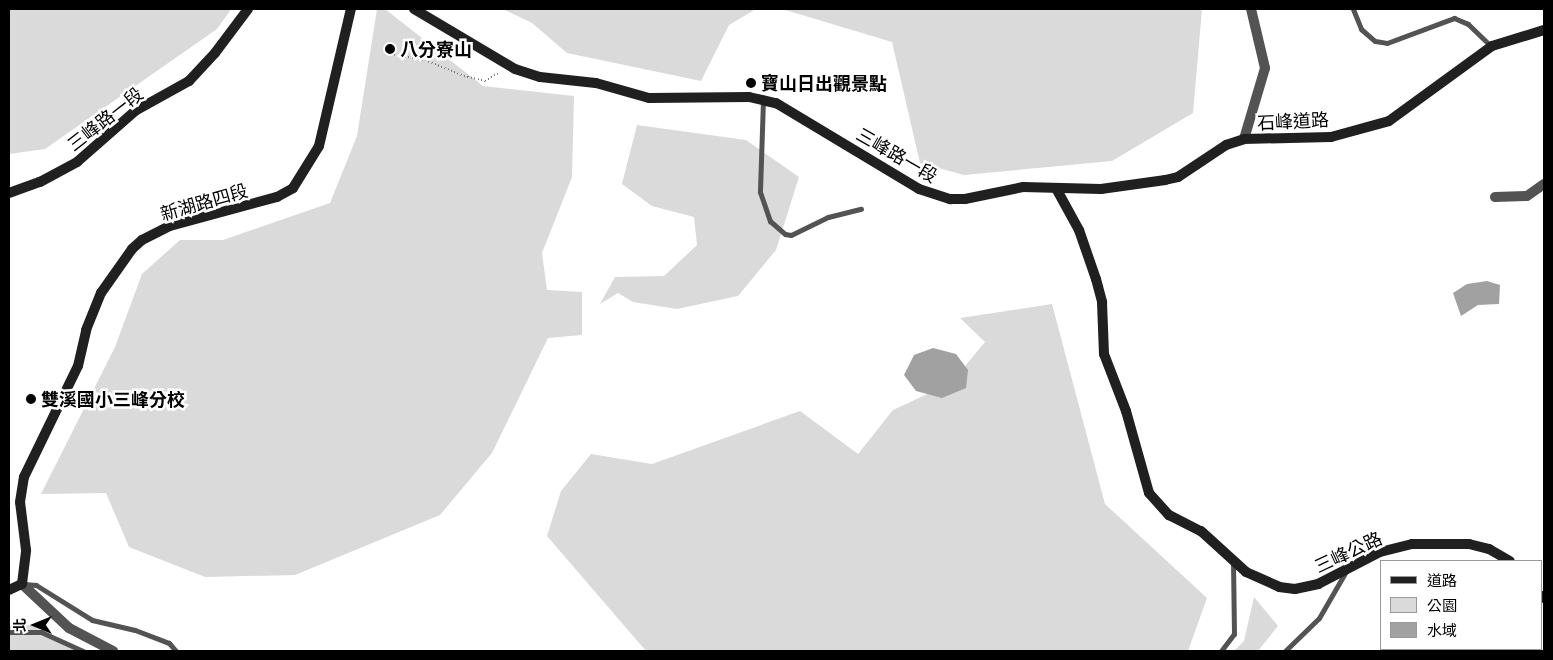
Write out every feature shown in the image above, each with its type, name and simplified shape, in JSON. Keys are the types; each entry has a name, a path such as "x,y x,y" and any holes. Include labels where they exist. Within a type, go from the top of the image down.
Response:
{"street":[{"name":"三峰路一段","path":"9,193 40,182 76,162 135,111 189,81 215,53 248,9"},
{"name":"新湖路四段","path":"22,584 26,550 20,502 24,477 78,366 86,330 101,293 132,249 142,240 170,226 277,197 293,188 307,171 318,146 352,9"},
{"name":"三峰路一段","path":"414,9 505,64 540,77 596,83 650,98 749,97 763,100 793,111 934,196 964,199 1023,187 1057,190"},
{"path":"1244,140 1265,68 1250,9"},
{"name":"石峰道路","path":"1057,190 1101,189 1178,177 1226,145 1244,140 1331,137 1388,121 1492,46 1544,30"},
{"path":"1495,197 1527,196 1544,184"},
{"path":"1057,190 1079,230 1096,279 1102,302 1107,366 1126,411 1149,494 1169,515 1201,531 1233,560"},
{"name":"三峰公路","path":"1233,560 1263,581 1295,589 1318,584 1380,552 1431,543 1490,549 1508,560"},
{"path":"9,590 22,584 69,628 96,648 113,651"}],"lane":[{"path":"1353,9 1360,29 1375,41 1387,43 1454,18 1468,24 1492,46"},
{"path":"763,100 760,192 770,221 785,234 791,235 828,217 861,209"},
{"path":"1222,651 1234,634 1233,560"},
{"path":"1285,651 1318,618 1348,568"},
{"path":"22,584 36,585 86,617 161,640 176,651"},
{"path":"9,632 41,632 83,651"}],"path":[{"path":"391,54 425,60 464,76 485,81 498,76 505,64"}],"green space":[{"path":"9,9 229,9 230,11 217,29 45,149 9,154"},
{"path":"377,9 385,9 483,86 574,96 572,177 542,253 547,290 582,292 582,335 548,338 492,453 440,515 295,575 205,577 129,547 106,493 41,494 115,347 142,274 180,240 223,240 330,203 357,136"},
{"path":"503,9 756,9 729,25 701,81 567,53 532,23"},
{"path":"782,9 1202,9 1193,113 1112,161 964,175 920,163 892,42"},
{"path":"637,125 746,140 799,177 776,250 738,296 677,309 633,302 618,293 600,304 615,277 664,276 697,245 694,217 652,206 622,184"},
{"path":"1052,304 1105,504 1207,598 1188,651 646,651 547,536 561,491 591,454 652,464 800,411 858,454 893,410 951,383 985,342 960,318"},
{"path":"1254,597 1278,626 1258,651 1234,651 1244,641"},
{"path":"31,625 82,651 9,651 9,626"}],"water":[{"path":"1487,281 1500,285 1499,304 1478,305 1461,316 1453,293 1467,284"},
{"path":"933,348 956,354 968,370 966,388 942,398 916,391 904,375 914,355"}],"place":[{"name":"八分寮山","path":"390,49"},
{"name":"寶山日出觀景點","path":"751,83"},
{"name":"雙溪國小三峰分校","path":"31,399"}]}
